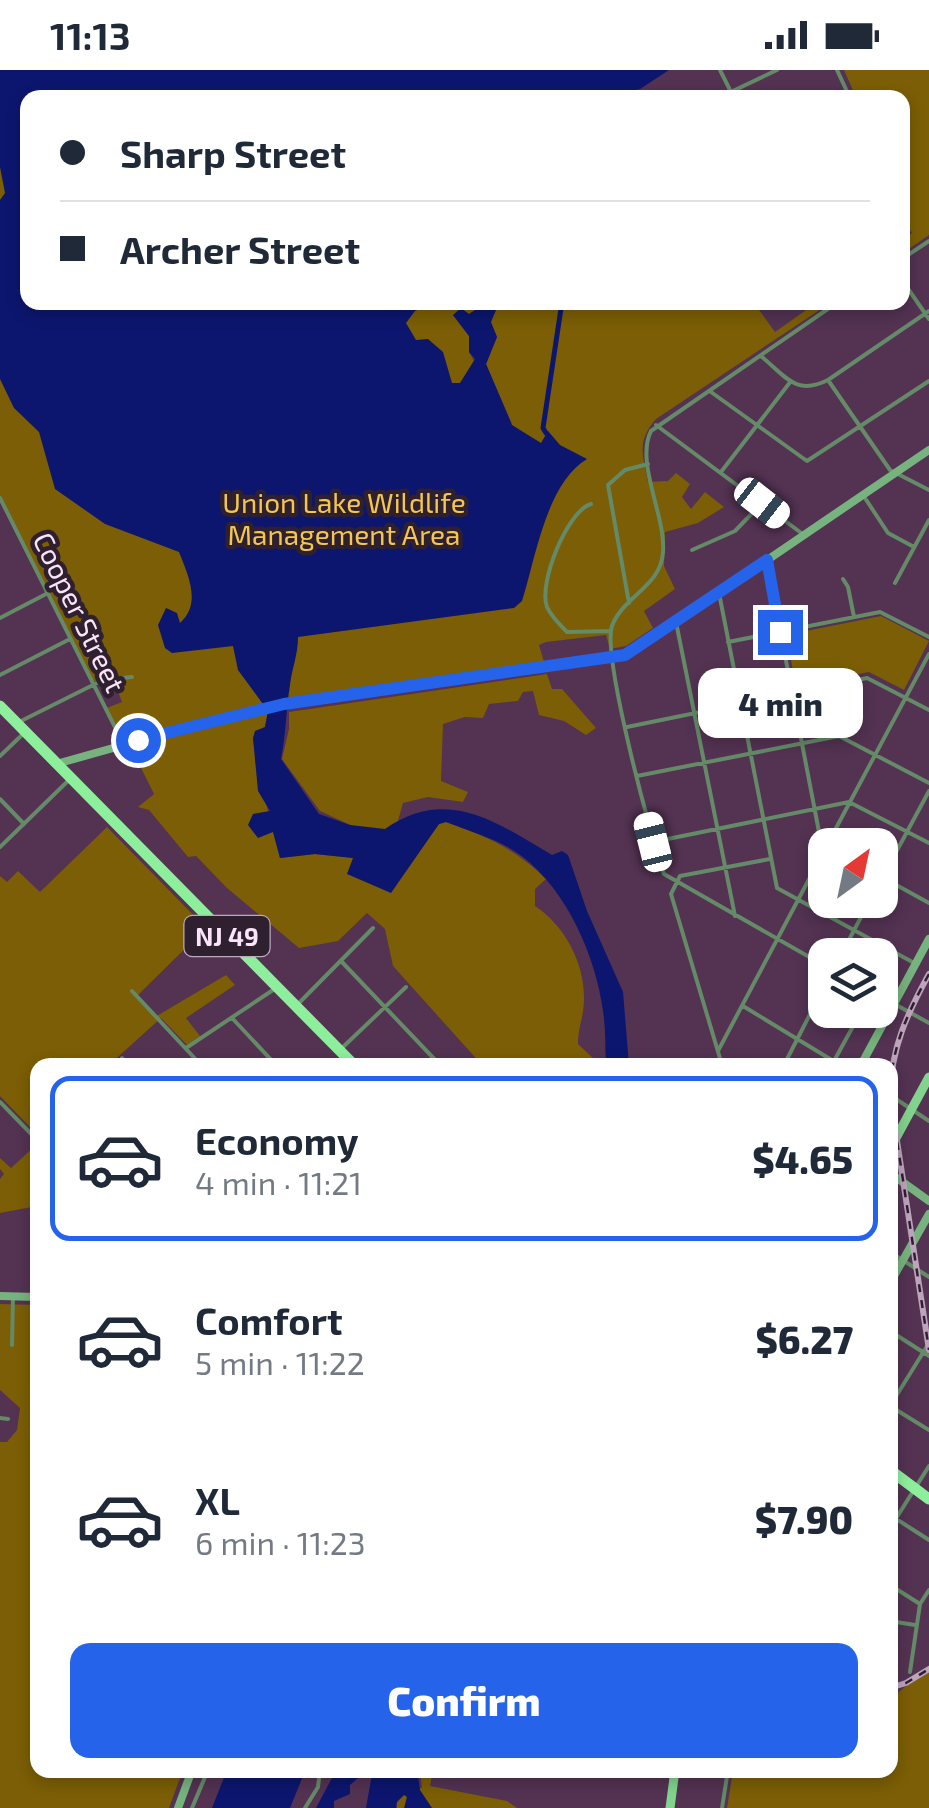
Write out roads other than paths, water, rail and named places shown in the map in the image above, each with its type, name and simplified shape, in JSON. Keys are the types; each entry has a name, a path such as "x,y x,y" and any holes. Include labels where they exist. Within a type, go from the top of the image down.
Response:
{"highway":[{"name":"NJ 49","path":"0,706 347,1058"},
{"path":"898,1476 929,1498"}],"main road":[{"path":"898,1134 929,1077"},
{"path":"670,1808 675,1778"}],"street":[{"path":"734,90 775,70"},
{"path":"910,290 929,319"},
{"path":"808,956 664,874 636,776 611,632 615,620 654,579 662,561 664,542 646,440 656,425 826,310"},
{"path":"760,356 791,381 808,388 828,380 927,312"},
{"path":"828,380 895,473 929,490"},
{"path":"709,390 807,461 929,380"},
{"path":"722,472 791,381"},
{"path":"656,425 804,535"},
{"path":"56,764 284,704 629,654 929,450"},
{"path":"629,603 608,484 625,470 648,464"},
{"path":"863,495 886,531 914,547"},
{"name":"Cooper Street","path":"0,498 124,745"},
{"path":"692,550 734,531 762,503"},
{"path":"592,504 584,506 566,529 547,584 546,606 567,632 611,632"},
{"path":"895,582 929,520"},
{"path":"767,560 818,828"},
{"path":"842,578 854,617"},
{"path":"0,618 48,593"},
{"path":"719,593 778,890 916,964"},
{"path":"728,642 884,612 929,637"},
{"path":"676,622 735,916"},
{"path":"0,675 70,639"},
{"path":"836,828 929,654"},
{"path":"0,756 21,728 104,680 132,677"},
{"path":"626,727 867,678 929,710"},
{"path":"636,776 841,736 929,783"},
{"path":"0,847 70,779"},
{"path":"898,848 929,791"},
{"path":"0,798 24,824"},
{"path":"653,842 850,802 929,844"},
{"path":"720,1058 670,896 681,876 770,859"},
{"path":"718,1051 808,881"},
{"path":"898,886 929,902"},
{"path":"850,938 860,918"},
{"path":"296,1006 373,928"},
{"path":"898,997 929,940"},
{"path":"340,961 433,1058"},
{"path":"186,1048 276,987"},
{"path":"340,1050 406,987"},
{"path":"132,991 195,1058"},
{"path":"743,1006 829,1058"},
{"path":"898,1006 929,1023"},
{"path":"787,1058 808,1017"},
{"path":"232,1018 269,1058"},
{"path":"836,1058 852,1028"},
{"path":"865,1058 881,1028"},
{"path":"898,1100 929,1121"},
{"path":"0,1102 30,1133"},
{"path":"898,1179 929,1200"},
{"path":"898,1270 929,1214"},
{"path":"898,1257 929,1278"},
{"path":"0,1296 30,1297"},
{"path":"12,1345 13,1297"},
{"path":"898,1336 926,1354"},
{"path":"898,1394 926,1354 929,1343"},
{"path":"898,1411 929,1430"},
{"path":"0,1418 8,1419"},
{"path":"898,1510 929,1466"},
{"path":"898,1520 929,1540"},
{"path":"898,1590 920,1604"},
{"path":"910,1672 920,1604 929,1590"},
{"path":"898,1622 917,1625"},
{"path":"178,1808 189,1778"},
{"path":"192,1808 205,1778"},
{"path":"305,1808 319,1778"},
{"path":"722,1808 727,1778"}],"waterway":[{"path":"546,433 543,428 561,310"}],"railway":[{"path":"894,1058 929,974"},
{"path":"898,1147 929,1350"},
{"path":"898,1686 929,1669"}],"park label":[{"name":"Union Lake Wildlife Management Area","path":"344,518"}]}
